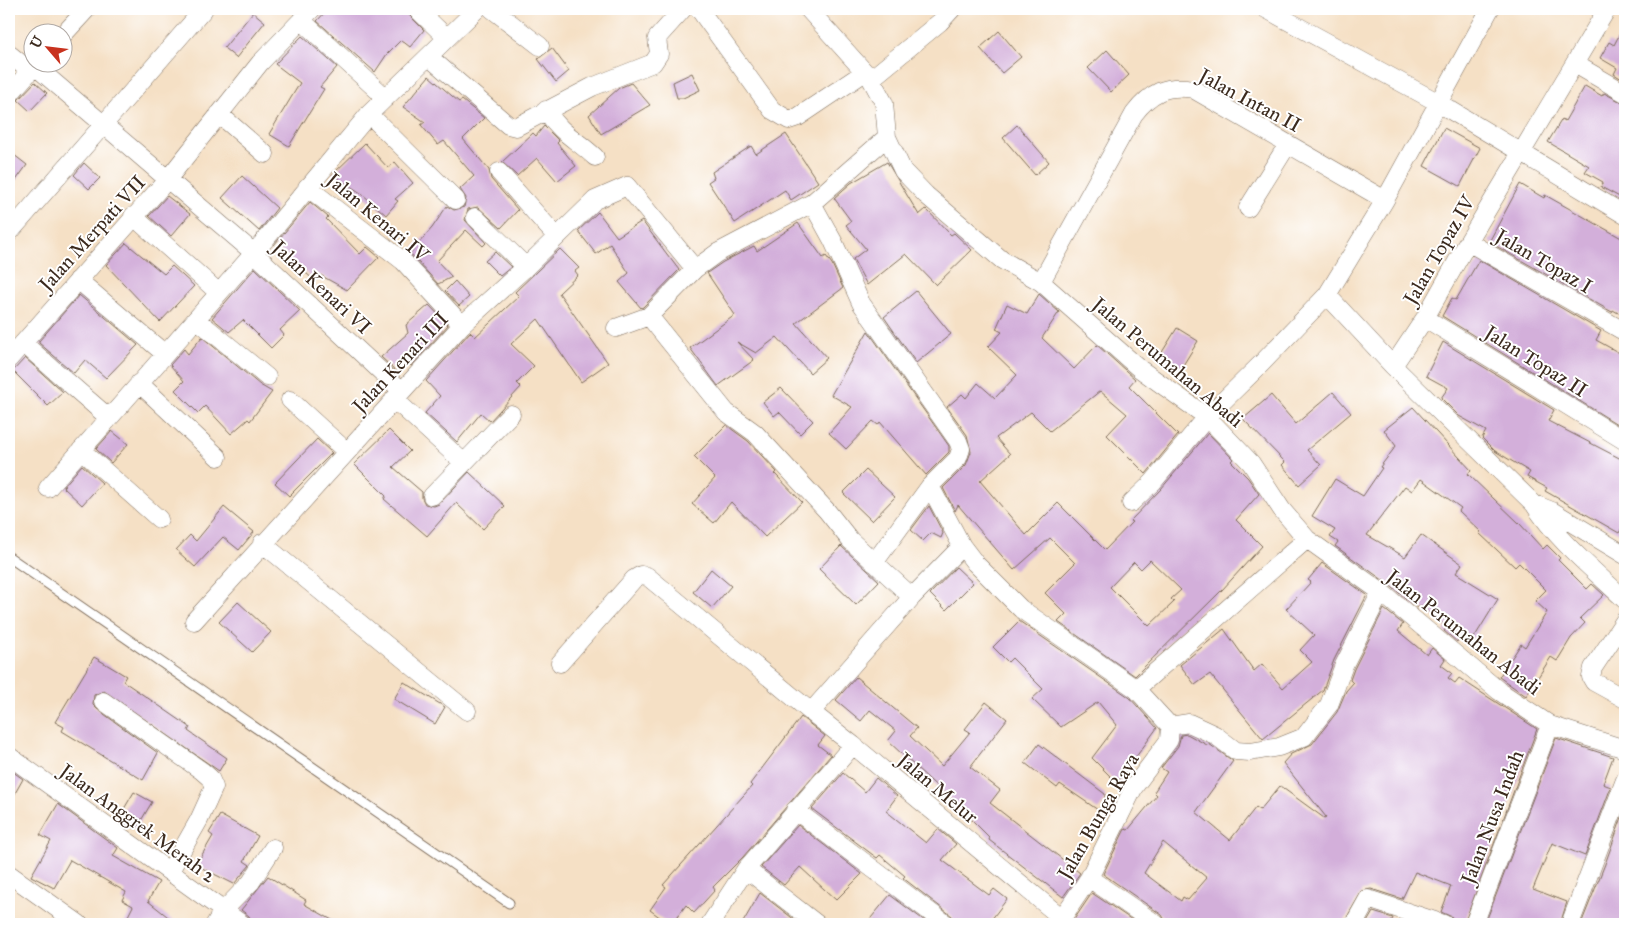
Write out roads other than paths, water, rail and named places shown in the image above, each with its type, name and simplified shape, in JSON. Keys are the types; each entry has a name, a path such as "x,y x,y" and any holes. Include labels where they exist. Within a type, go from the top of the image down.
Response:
{"street":[{"path":"72,25 87,9"},
{"path":"9,233 204,9"},
{"path":"417,9 447,38"},
{"path":"48,488 254,253 369,114 477,9"},
{"path":"492,9 540,46"},
{"path":"429,57 508,125 516,127 592,87 653,63 659,54 657,38 683,9"},
{"path":"699,9 772,110 789,120 798,117 868,75 940,22 952,9"},
{"name":"Jalan Perumahan Abadi","path":"808,9 868,75 884,103 887,137 903,170 926,195 1002,260 1041,282 1140,369 1207,417 1250,463 1282,510 1307,539 1381,592 1499,691 1550,725 1625,749"},
{"path":"1266,9 1436,102 1625,214"},
{"name":"Jalan Topaz IV","path":"1393,366 1425,318 1468,242 1607,9"},
{"path":"1131,503 1152,482 1207,417 1327,295 1385,200 1486,10"},
{"path":"306,15 386,98"},
{"name":"Jalan Merpati VII","path":"9,360 167,180 260,63 306,15"},
{"name":"Jalan Kenari VI","path":"9,54 22,60"},
{"path":"1575,64 1625,93"},
{"path":"9,95 30,72"},
{"name":"Jalan Kenari VI","path":"41,72 254,253 362,352 398,395 464,463"},
{"name":"Jalan Intan II","path":"1041,282 1134,114 1144,100 1164,89 1178,86 1192,89 1385,200"},
{"path":"549,109 555,125 566,136 581,144 595,157"},
{"path":"219,114 265,154"},
{"path":"369,114 456,200"},
{"path":"616,328 648,316 695,269 717,253 812,203 887,137"},
{"path":"1248,208 1288,144"},
{"path":"499,172 556,236"},
{"name":"Jalan Kenari III","path":"194,621 262,543 462,325 596,200 627,186 695,269"},
{"name":"Jalan Kenari IV","path":"307,187 403,261 462,325"},
{"path":"812,203 833,241 861,303 958,441 961,449 958,458 930,486 874,563"},
{"path":"134,216 219,292"},
{"path":"475,217 526,267"},
{"name":"Jalan Topaz I","path":"1468,242 1625,332"},
{"path":"78,280 165,354"},
{"path":"1327,295 1393,366 1534,504 1545,522 1625,600"},
{"path":"648,316 726,412 755,434 827,511 850,540 912,597"},
{"name":"Jalan Topaz II","path":"1425,318 1625,441"},
{"path":"196,319 267,377"},
{"path":"23,343 109,418"},
{"path":"139,383 218,457"},
{"path":"290,400 346,451"},
{"path":"432,496 511,414"},
{"path":"81,450 159,519"},
{"path":"930,486 962,546 975,563 1021,609 1136,689 1170,726 1189,723 1215,735 1236,751 1250,752 1279,747 1304,737 1329,705 1344,665 1381,592"},
{"path":"1534,504 1552,511 1625,555"},
{"path":"1136,689 1307,539"},
{"path":"262,543 467,711"},
{"path":"811,712 912,597 962,546"},
{"name":"Jalan Melur","path":"560,663 634,578 642,575 647,576 853,745 1060,921"},
{"path":"1625,620 1593,668 1591,677 1594,682 1625,699"},
{"path":"103,701 202,771 210,778 214,787 199,820 170,871"},
{"name":"Jalan Nusa Indah","path":"1474,924 1550,725"},
{"name":"Jalan Bunga Raya","path":"1060,921 1089,878 1134,787 1169,740 1170,726"},
{"path":"710,924 746,869 853,745"},
{"name":"Jalan Anggrek Merah 2","path":"9,756 170,871 219,918 242,924"},
{"path":"1570,924 1625,780"},
{"path":"795,810 946,924"},
{"path":"219,918 252,882 273,848"},
{"path":"746,869 817,924"},
{"path":"9,874 79,924"},
{"path":"1089,878 1156,924"},
{"path":"1354,924 1368,899 1444,924"}],"lane":[{"path":"9,557 509,903"}]}
